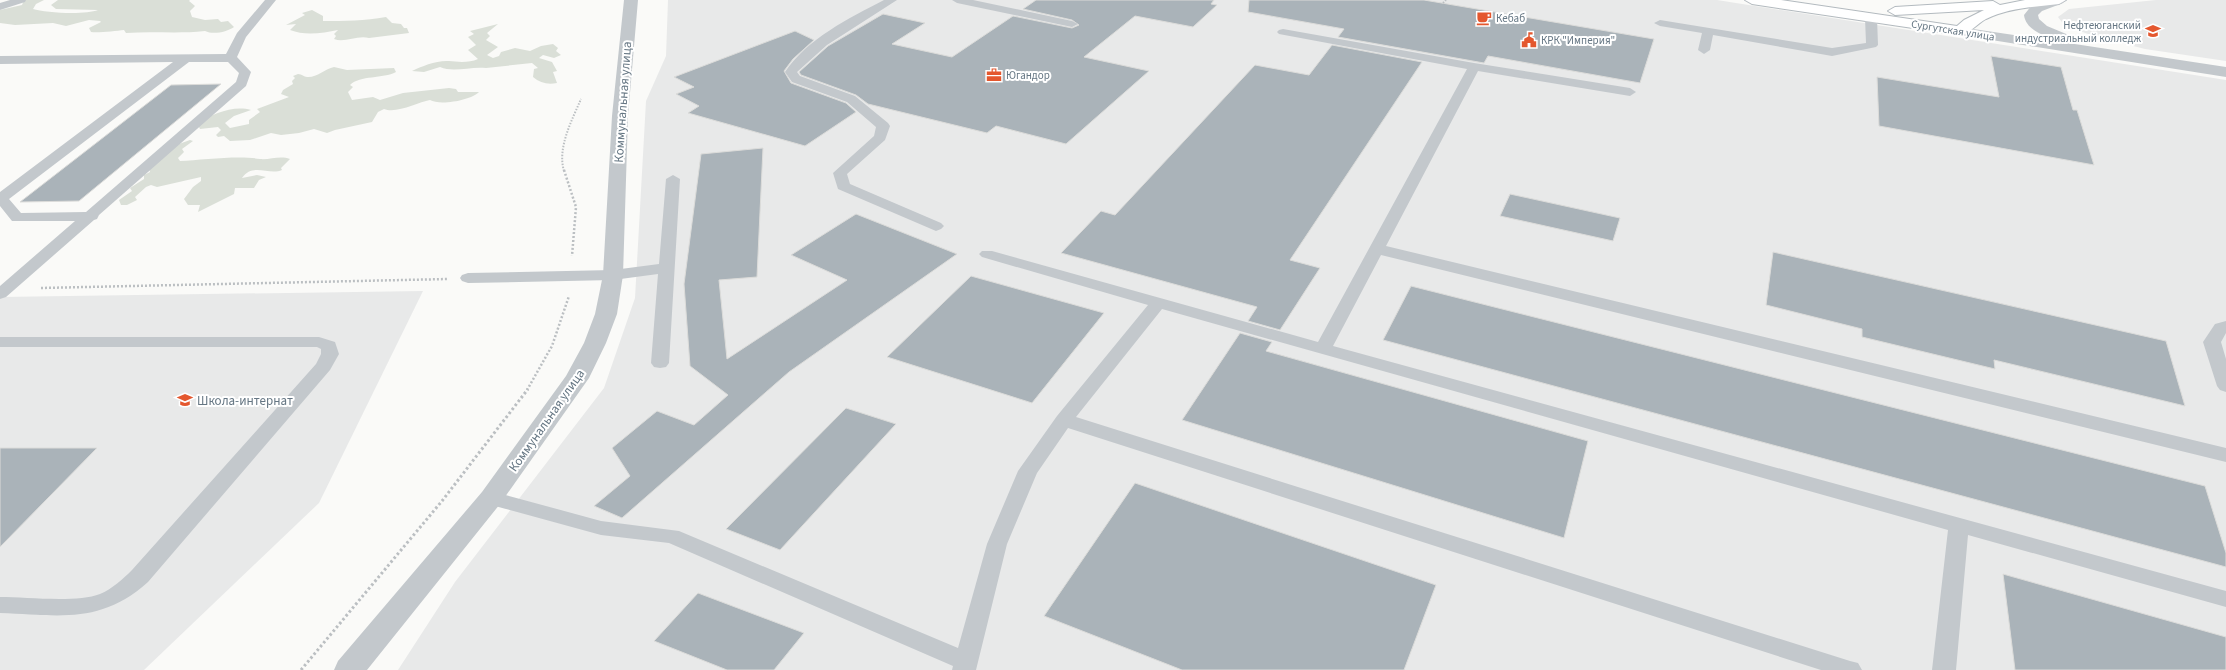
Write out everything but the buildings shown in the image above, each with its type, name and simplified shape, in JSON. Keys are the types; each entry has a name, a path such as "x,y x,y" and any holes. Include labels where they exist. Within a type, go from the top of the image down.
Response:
{"main road":[{"name":"Сургутская улица","path":"1752,0 1960,31"},
{"path":"1806,8 1896,11 2059,0"},
{"path":"1960,31 1968,23 1993,12 2059,0"}],"street":[{"name":"Коммунальная улица","path":"349,670 491,498 577,378 595,343 606,314 612,275 620,116 631,0"},
{"path":"2059,0 2037,8 2031,15 2032,21 2042,29 2058,36 2150,60"},
{"name":"Сургутская улица","path":"1960,31 2226,72"}],"lane":[{"path":"0,7 21,0"},
{"path":"231,58 231,53 238,42 271,0"},
{"path":"892,0 841,30 796,64 791,72 796,79 851,100 883,126 880,137 840,173 843,186 936,226"},
{"path":"957,0 1072,24"},
{"path":"1660,23 1832,52 1872,45 1871,18"},
{"path":"1704,50 1708,31"},
{"path":"1283,32 1474,67 1630,92"},
{"path":"0,60 231,58 245,72 242,83 141,170 92,216 3,291"},
{"path":"92,216 17,218 1,198 184,59"},
{"path":"1323,349 1474,67"},
{"path":"660,363 673,179"},
{"path":"0,184 20,184"},
{"path":"1377,249 2226,455"},
{"path":"987,254 1158,304 2226,599"},
{"path":"468,278 612,275 666,268"},
{"path":"491,498 601,528 672,536 965,666 997,544 1028,471 1064,420 1158,304"},
{"path":"2226,326 2221,328 2212,342 2226,386"},
{"path":"0,342 319,342 329,346 330,354 324,366 140,576 123,591 104,602 82,606 0,605"},
{"path":"1064,420 1850,670"},
{"path":"1944,670 1959,525"}],"path":[{"path":"1443,3 1446,0"},
{"path":"301,670 432,514 516,407 543,367 560,333 569,297 576,206 562,164 567,131 581,99"},
{"path":"3,291 468,278"}],"shaded area":[{"path":"24,0 44,0 36,4 33,9 47,12 84,13 98,10 56,9 51,5 58,0 190,0 189,1 195,6 190,11 192,17 205,20 218,19 221,22 228,21 234,27 224,32 216,33 205,31 126,33 124,30 91,32 89,28 101,22 89,20 66,26 53,23 15,25 0,23 0,10 22,5"},
{"path":"668,0 1717,0 2226,80 2226,670 398,670 455,582 604,388 635,298 646,101 666,56"},
{"name":"Нефтеюганский индустриальный колледж","path":"2156,0 2226,0 2226,61 2145,49 2094,36 2065,26 2058,17 2069,9"},
{"path":"312,10 323,16 323,21 347,21 386,17 392,23 401,24 404,28 407,28 409,33 338,40 334,39 336,36 334,34 338,30 320,33 302,33 290,30 296,24 286,25 305,15 302,13"},
{"path":"498,24 487,33 490,36 486,40 498,47 487,55 493,58 499,56 501,52 515,48 530,51 541,46 553,44 558,48 556,51 561,55 554,58 543,55 539,58 552,62 557,71 553,72 557,83 544,83 533,77 534,69 538,68 532,63 486,68 445,69 440,67 424,72 412,71 425,65 440,61 467,62 478,59 468,50 476,45 468,37 474,34 470,31"},
{"path":"334,67 347,70 394,68 396,72 391,74 366,78 350,85 353,87 348,92 352,100 373,97 380,100 403,93 449,88 456,89 458,92 479,92 463,100 435,102 430,100 401,109 384,109 378,112 372,122 327,133 314,129 299,133 281,135 271,133 250,140 230,141 224,136 218,137 216,135 221,130 218,127 200,129 197,123 223,111 244,109 251,110 234,116 225,123 230,128 249,124 249,120 260,112 257,109 289,97 281,94 283,90 293,84 292,81 295,78 293,76 301,74 306,77 310,77"},
{"path":"190,140 193,141 182,149 184,152 178,158 180,161 231,158 264,159 282,157 290,159 281,168 282,170 272,172 256,170 246,173 242,178 257,175 266,177 259,180 254,188 235,188 234,194 198,212 200,205 188,205 184,199 193,187 201,181 201,177 157,187 151,185 146,187 135,197 137,200 127,205 121,205 119,200 132,191 130,188 144,179 144,175 150,172 148,164 168,148"},
{"name":"Школа-интернат","path":"423,291 319,503 144,670 0,670 0,297"}],"place":[{"name":"Кебаб","path":"1484,18"},
{"name":"Нефтеюганский индустриальный колледж","path":"2153,31"},
{"name":"КРК \"Империя\"","path":"1529,40"},
{"name":"Югандор","path":"994,75"},
{"name":"Школа-интернат","path":"185,400"}]}
